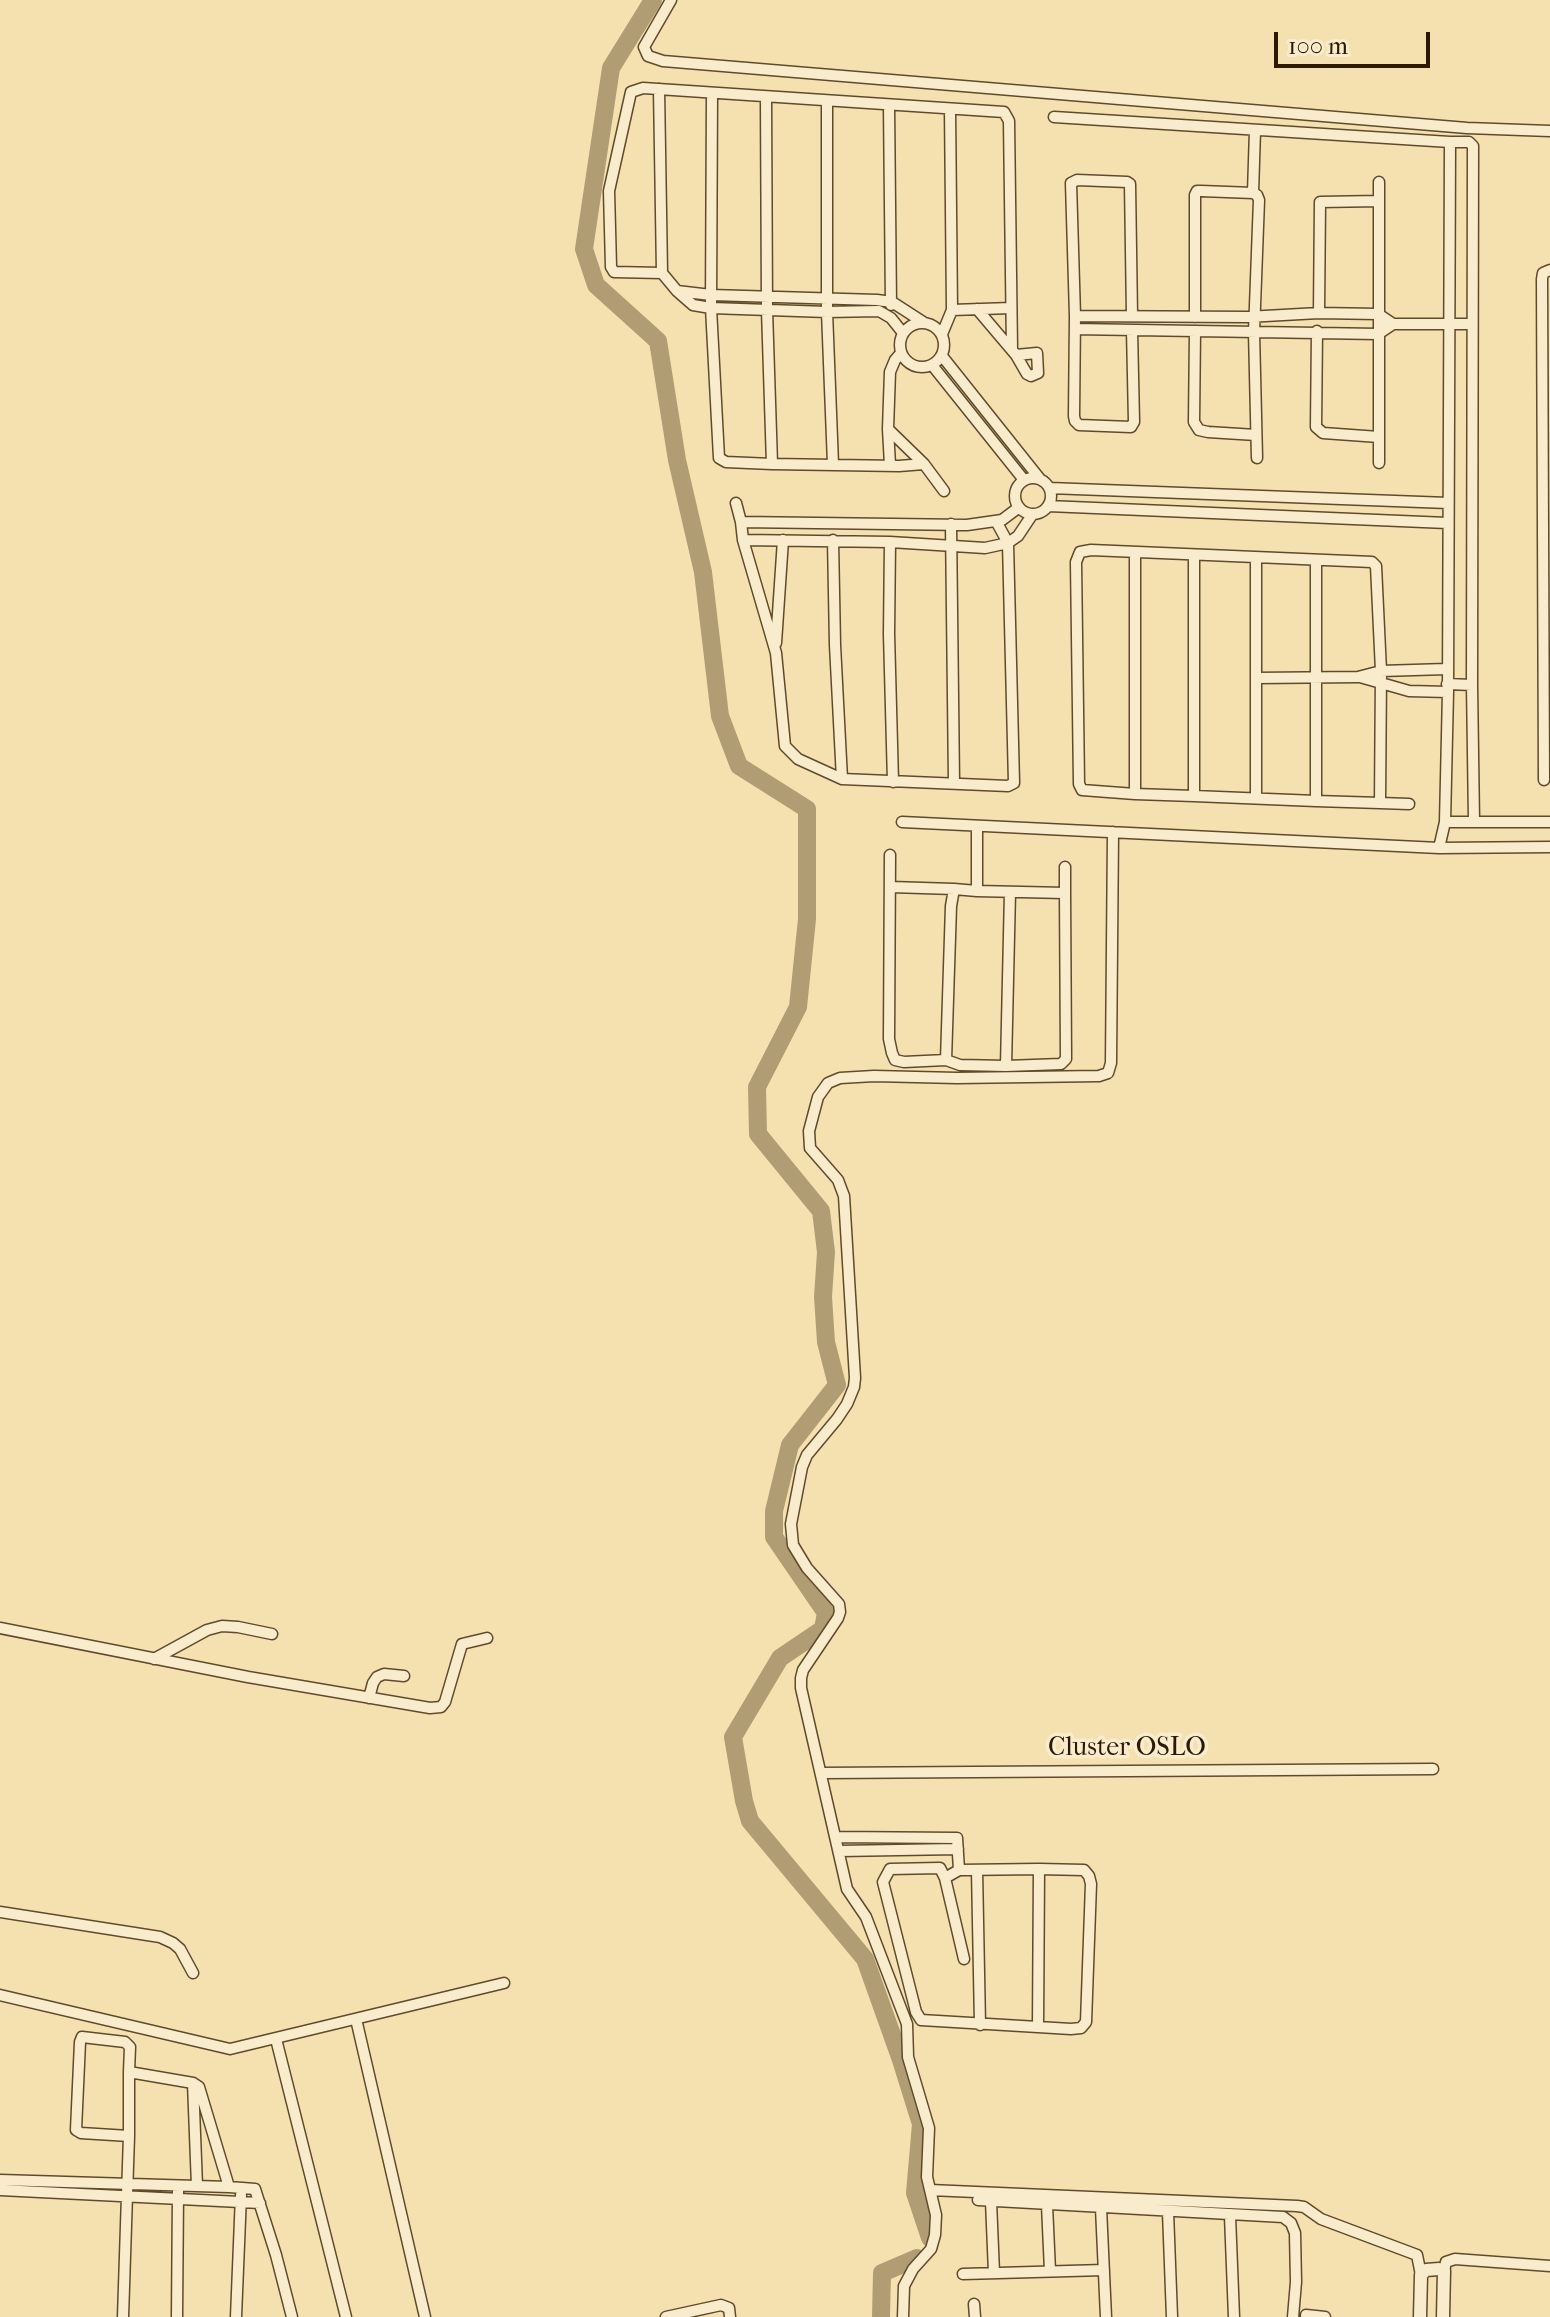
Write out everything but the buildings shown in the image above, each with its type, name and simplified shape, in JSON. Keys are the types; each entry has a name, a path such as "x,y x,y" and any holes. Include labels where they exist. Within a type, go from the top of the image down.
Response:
{"street":[{"path":"671,0 644,47 648,56 663,61 1467,128 1550,131"},
{"path":"662,273 612,270 609,199 628,96 637,88 1004,112 1009,121 1014,353 977,309"},
{"path":"659,89 662,273 677,291 693,305 711,308 827,312 873,310 886,314 903,333"},
{"path":"712,93 711,308 719,458 726,462 772,464 924,464"},
{"path":"766,98 767,310 772,464"},
{"path":"827,101 827,312 833,464"},
{"path":"886,314 892,302 889,105"},
{"path":"942,334 952,310 950,109"},
{"path":"1054,117 1469,142 1473,146 1474,821"},
{"path":"1253,193 1255,130"},
{"path":"1439,848 1445,822 1450,142"},
{"path":"1132,316 1130,184 1077,180 1071,183 1075,421 1079,425 1131,427 1134,422 1132,330"},
{"path":"1379,182 1379,463"},
{"path":"1195,317 1195,195 1197,191 1253,193 1259,200 1254,332 1257,458"},
{"path":"1319,313 1320,202 1379,201"},
{"path":"1544,780 1547,750 1546,470 1542,275 1550,270"},
{"path":"677,291 892,302 923,322 934,325 942,334 945,345 942,356 932,365 919,367 907,362 901,353 900,343 903,333 911,325 923,322"},
{"path":"952,310 1011,308"},
{"path":"1075,316 1378,314 1393,324 1472,324"},
{"path":"1165,316 1166,331"},
{"path":"1075,329 1378,334 1393,324"},
{"path":"1195,331 1194,422 1199,430 1208,432 1256,435"},
{"path":"1317,331 1316,427 1323,433 1379,437"},
{"path":"890,465 890,372 901,353"},
{"path":"743,540 833,540 985,548 1008,543 1018,536 1032,515 1048,506 1051,497 1049,488 942,356"},
{"path":"932,365 1024,480"},
{"path":"888,429 924,464 944,491"},
{"path":"1018,508 1015,492 1018,485 1024,480 1040,479"},
{"path":"1049,488 1448,503"},
{"path":"736,503 743,540 776,653"},
{"path":"1048,506 1447,523"},
{"path":"1018,508 1032,515"},
{"path":"741,522 951,524 996,521 1018,508"},
{"path":"783,540 776,653 785,746 798,759 842,779 1008,786 1015,779 1008,543 996,521"},
{"path":"804,522 804,540"},
{"path":"860,523 861,541"},
{"path":"951,524 954,783"},
{"path":"833,540 842,779"},
{"path":"890,542 893,782"},
{"path":"1380,803 1381,671 1376,566 1372,562 1080,552 1076,562 1079,784 1085,791 1135,794 1256,798 1316,801 1409,804"},
{"path":"1135,553 1135,794"},
{"path":"1194,556 1194,796"},
{"path":"1256,558 1256,798"},
{"path":"1316,561 1316,801"},
{"path":"1358,677 1381,671 1446,669"},
{"path":"1415,671 1416,691"},
{"path":"1256,678 1316,675 1358,677 1416,691 1472,685"},
{"path":"902,822 1439,848 1550,847"},
{"path":"1445,822 1550,822"},
{"path":"977,826 977,891"},
{"path":"903,2317 904,2286 913,2269 931,2249 935,2235 936,2215 927,2177 929,2128 908,2057 907,2024 866,1917 847,1889 801,1678 840,1612 839,1604 807,1568 793,1545 791,1524 807,1455 847,1404 855,1378 844,1196 838,1180 814,1153 809,1141 811,1123 818,1097 828,1083 840,1078 1099,1076 1108,1073 1111,1063 1113,832"},
{"path":"890,855 889,1039 895,1060 904,1062 946,1060 960,1065 1006,1066 1061,1064 1066,1059 1065,867"},
{"path":"891,887 1065,893"},
{"path":"946,1060 948,936 954,889"},
{"path":"1006,1066 1010,892"},
{"path":"154,1659 207,1630 222,1626 272,1634"},
{"path":"0,1628 424,1708 441,1707 447,1697 462,1644 487,1638"},
{"path":"369,1698 377,1677 384,1674 404,1676"},
{"name":"Cluster OSLO","path":"822,1773 1433,1769"},
{"path":"836,1837 957,1844"},
{"path":"839,1851 957,1844"},
{"path":"957,1844 959,1870"},
{"path":"945,1878 959,1870 1084,1870 1091,1884 1086,2022 1081,2028 921,2020 916,2012 883,1882 890,1869 940,1868 964,1959"},
{"path":"1038,2027 1039,1869"},
{"path":"977,1870 980,2025"},
{"path":"0,1912 160,1937 180,1949 193,1973"},
{"path":"0,1995 226,2049 504,1983"},
{"path":"356,2019 425,2317"},
{"path":"123,2317 129,2136 129,2072 131,2049 128,2043 84,2037 81,2039 76,2130 81,2133 129,2136"},
{"path":"276,2039 346,2317"},
{"path":"129,2072 193,2083 201,2089 240,2201 236,2317"},
{"path":"193,2083 197,2186"},
{"path":"0,2180 260,2203"},
{"path":"177,2317 178,2185"},
{"path":"0,2190 127,2190 178,2185 255,2189 292,2317"},
{"path":"930,2190 1304,2207 1321,2219 1417,2255 1444,2269"},
{"path":"978,2200 1283,2217 1291,2223 1295,2233 1293,2317"},
{"path":"991,2201 994,2273"},
{"path":"1047,2205 1050,2271"},
{"path":"1101,2208 1106,2317"},
{"path":"1168,2212 1172,2317"},
{"path":"1230,2216 1234,2317"},
{"path":"1417,2255 1421,2275 1420,2317"},
{"path":"1443,2317 1446,2262 1455,2259 1550,2266"},
{"path":"1421,2275 1429,2269 1444,2269"},
{"path":"963,2274 1104,2270"},
{"path":"974,2304 975,2317"},
{"path":"667,2317 721,2305 728,2307 730,2317"},
{"path":"1306,2315 1325,2317"}],"waterway":[{"path":"653,0 611,68 584,249 596,285 658,341 677,460 703,572 720,716 739,766 807,809 807,919 798,1007 757,1087 758,1134 821,1211 826,1252 823,1297 826,1342 837,1385 790,1445 774,1511 774,1537 826,1613 823,1629 780,1658 733,1737 750,1821 865,1959 921,2124 915,2193 930,2238"},
{"path":"881,2317 882,2273 917,2258"}]}
